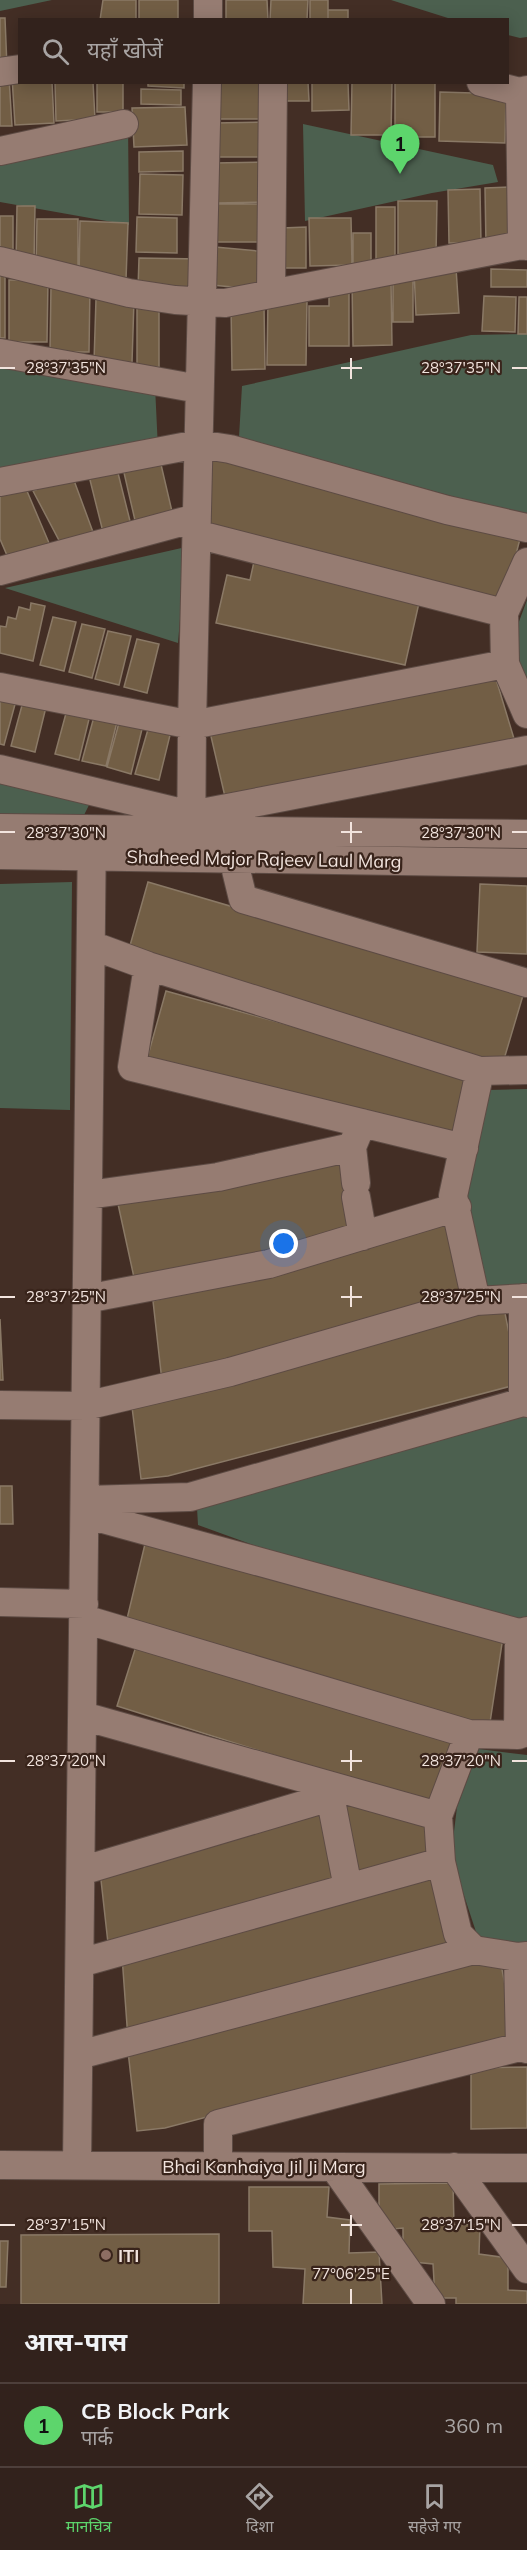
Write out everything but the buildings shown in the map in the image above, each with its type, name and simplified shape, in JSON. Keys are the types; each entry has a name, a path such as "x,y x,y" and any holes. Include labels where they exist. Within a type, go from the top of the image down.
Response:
{"street":[{"path":"208,0 208,18"},
{"path":"0,72 18,69"},
{"path":"191,835 207,84"},
{"path":"271,294 273,84"},
{"path":"0,261 129,292 225,303 524,245 523,91 490,84"},
{"path":"0,151 124,124"},
{"path":"0,352 199,389"},
{"path":"0,482 198,444 230,449 447,510 527,528"},
{"path":"0,571 196,526 504,613"},
{"path":"527,562 504,613 505,664 527,714"},
{"path":"0,687 192,725 505,664"},
{"path":"0,769 191,835 527,750"},
{"name":"Shaheed Major Rajeev Laul Marg","path":"0,828 92,843"},
{"name":"Shaheed Major Rajeev Laul Marg","path":"0,855 92,843 191,835 527,834"},
{"name":"Shaheed Major Rajeev Laul Marg","path":"191,835 233,858 527,863"},
{"path":"77,2165 92,843"},
{"path":"233,858 243,899 527,983"},
{"path":"91,945 148,966 480,1071 527,1070"},
{"path":"148,966 132,1067 357,1135 464,1148"},
{"path":"476,1301 453,1196 480,1071"},
{"path":"88,1195 218,1177 357,1135"},
{"path":"357,1135 356,1190 363,1236"},
{"path":"86,1299 269,1264 457,1207"},
{"path":"0,1405 85,1406 230,1372 476,1301 525,1298 525,1402 190,1497 86,1507"},
{"path":"0,1602 84,1612 469,1734 522,1734 523,1632 86,1507"},
{"path":"82,1716 329,1791 438,1816"},
{"path":"469,1734 438,1816 441,1862 458,1934 474,1950"},
{"path":"81,1871 329,1791"},
{"path":"329,1791 348,1888"},
{"path":"80,1962 441,1862"},
{"path":"79,2055 474,1950 522,1957 524,2048 218,2124 218,2166"},
{"name":"Bhai Kanhaiya Jil Ji Marg","path":"0,2165 527,2168"},
{"path":"333,2167 431,2304"},
{"path":"454,2167 527,2269"}],"green space":[{"path":"0,0 52,0 0,11"},
{"path":"391,0 527,0 527,37 509,35 509,18 448,18"},
{"path":"128,123 129,225 0,202 0,143"},
{"path":"303,124 493,165 498,182 432,193 305,221"},
{"path":"527,334 527,517 239,437 242,386 471,335"},
{"path":"0,347 155,386 158,449 0,482"},
{"path":"186,547 178,643 5,588"},
{"path":"527,600 527,696 519,677 517,627"},
{"path":"0,782 91,801 84,815 0,814"},
{"path":"72,882 70,1110 0,1108 0,884"},
{"path":"527,1089 527,1289 487,1290 464,1193 488,1090"},
{"path":"527,1410 527,1626 267,1550 198,1525 197,1508"},
{"path":"479,1749 527,1755 527,1947 480,1944 451,1856 457,1807"}],"place":[{"name":"CB Block Park","path":"400,174"},
{"name":"ITI","path":"106,2255"}]}
